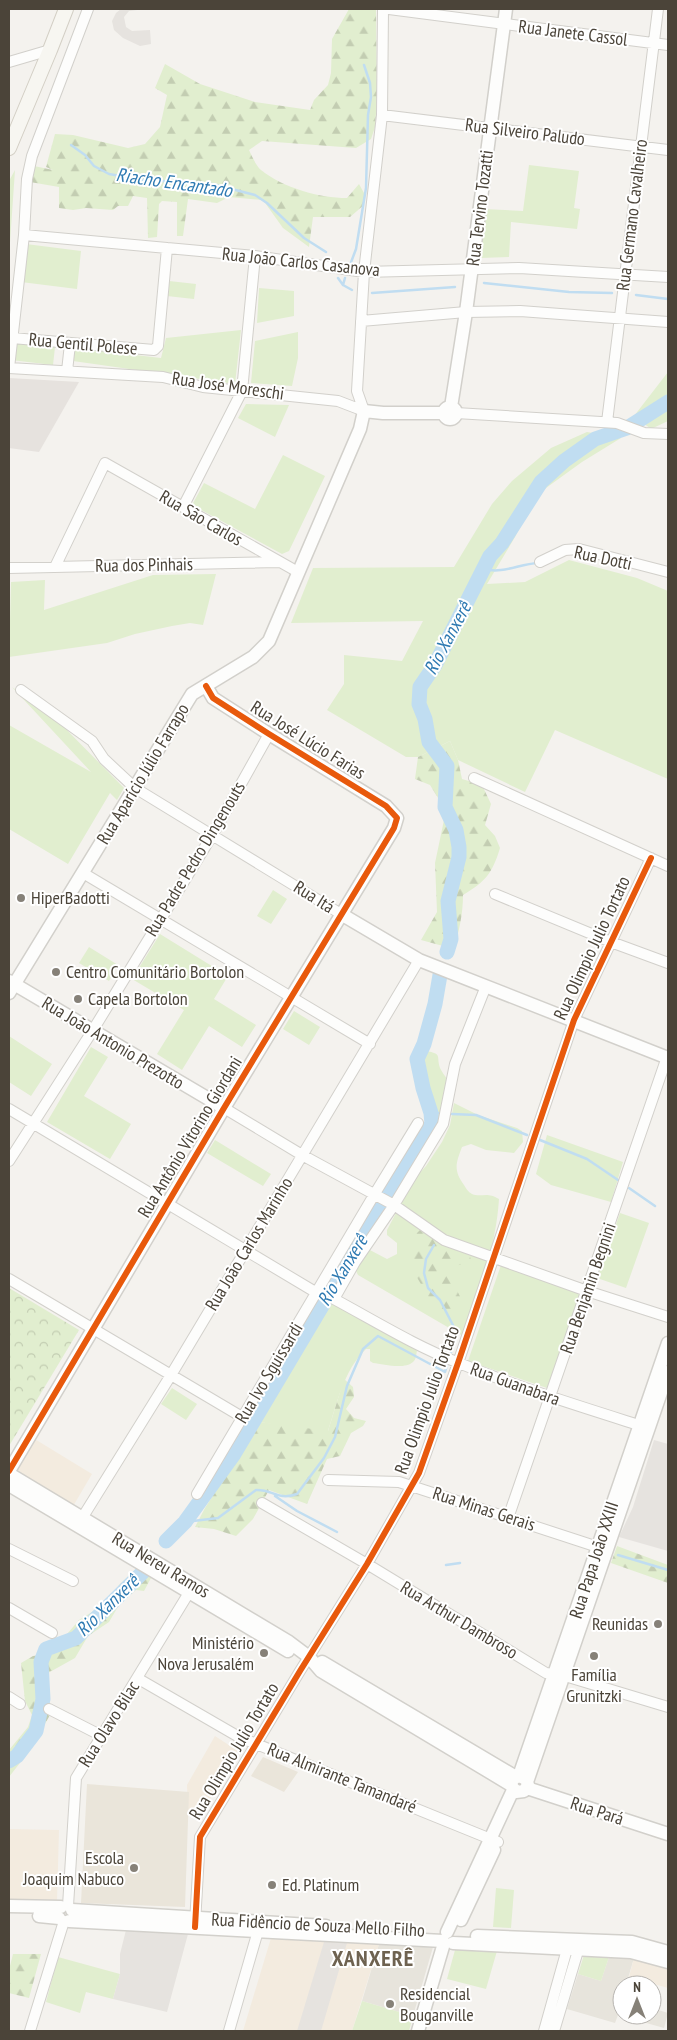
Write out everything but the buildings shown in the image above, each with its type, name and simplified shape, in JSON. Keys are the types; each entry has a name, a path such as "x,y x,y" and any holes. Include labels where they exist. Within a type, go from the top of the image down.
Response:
{"main road":[{"path":"9,148 66,9"}],"street":[{"path":"59,9 54,25 59,26"},
{"path":"9,368 24,235 27,179 32,156 88,9"},
{"path":"364,411 357,391 364,272 382,115 383,9"},
{"name":"Rua Janete Cassol","path":"389,9 668,45"},
{"name":"Rua Tervino Tozatti","path":"451,411 506,9"},
{"name":"Rua Germano Cavalheiro","path":"607,422 658,9"},
{"path":"9,62 50,50"},
{"name":"Rua Silveiro Paludo","path":"382,115 641,145 668,150"},
{"name":"Rua João Carlos Casanova","path":"24,235 255,256 364,272 519,268 668,277"},
{"name":"Rua Gentil Polese","path":"12,338 154,350 158,346 167,248"},
{"path":"183,507 242,391 255,256"},
{"path":"361,321 466,312 520,311 668,322"},
{"path":"67,371 70,344"},
{"name":"Rua José Moreschi","path":"9,368 163,377 204,387 338,401 364,411 383,413 451,411 607,422 622,424 644,433 668,434"},
{"name":"Rua Aparício Júlio Farrapo","path":"11,986 83,873 192,694 253,658 269,641 360,429 364,411"},
{"name":"Rua São Carlos","path":"55,567 105,463 298,572"},
{"name":"Rua Dotti","path":"540,562 566,550 579,549 668,572"},
{"name":"Rua dos Pinhais","path":"9,568 280,562"},
{"name":"Rua José Lúcio Farias","path":"206,686 213,698 386,806 397,818"},
{"name":"Rua Itá","path":"22,690 92,742 104,759 135,788 419,960 667,1058"},
{"name":"Rua Padre Pedro Dingenouts","path":"9,1161 93,1030 213,834 269,734"},
{"path":"474,778 668,866"},
{"name":"Rua Antônio Vitorino Giordani","path":"9,1477 93,1328 394,828 397,818"},
{"name":"Rua Olimpio Julio Tortato","path":"196,1923 200,1837 367,1564 418,1473 458,1363 574,1020 651,858"},
{"path":"83,873 293,996 370,1044"},
{"path":"495,894 611,942 668,963"},
{"name":"Rua João Carlos Marinho","path":"80,1522 171,1375 419,960"},
{"name":"Rua João Antonio Prezotto","path":"11,986 93,1030 302,1155 384,1200 444,1240 587,1291 668,1317"},
{"name":"Rua Ivo Sguissardi","path":"197,1494 317,1293 384,1200 443,1124 455,1064 486,986"},
{"name":"Rua Benjamin Begnini","path":"508,1518 667,1058"},
{"path":"9,1109 317,1293"},
{"name":"Rua Ivo Sguissardi","path":"334,1299 355,1262 418,1123"},
{"path":"9,1279 242,1417"},
{"name":"Rua Guanabara","path":"334,1299 423,1347 458,1363 551,1398 644,1427"},
{"name":"Rua Papa João XXIII","path":"418,2031 432,1994 449,1938 519,1784 542,1727 644,1427 666,1368 668,1343"},
{"name":"Rua Nereu Ramos","path":"9,1477 39,1498 258,1629 284,1649 309,1657 322,1671 354,1685 519,1784"},
{"name":"Rua Minas Gerais","path":"328,1480 399,1482 603,1549"},
{"name":"Rua Arthur Dambroso","path":"262,1503 367,1564 546,1673 560,1675 668,1707"},
{"path":"9,1549 73,1581"},
{"name":"Rua Olavo Bilac","path":"30,2031 65,1914 76,1778 192,1589"},
{"path":"9,1608 52,1633"},
{"name":"Rua Almirante Tamandaré","path":"138,1678 240,1736 494,1840"},
{"path":"9,1697 20,1704"},
{"path":"49,1709 102,1736"},
{"name":"Rua Pará","path":"519,1784 668,1834"},
{"name":"Rua Fidêncio de Souza Mello Filho","path":"9,1906 65,1914 136,1919 631,1947 668,1952"},
{"name":"Rua Fidêncio de Souza Mello Filho","path":"9,1915 65,1914"},
{"path":"229,2031 260,1926"},
{"path":"544,2031 574,1944"},
{"path":"554,2031 574,1944"},
{"name":"Rua Fidêncio de Souza Mello Filho","path":"631,1947 668,1962"},
{"name":"Rua Papa João XXIII","path":"426,2031 432,1994"}],"shaded area":[{"path":"121,9 146,9 129,11 124,17 126,27 132,31 150,30 151,44 140,46 123,38 114,30 112,21 116,13"},
{"path":"9,378 79,382 39,452 9,448"},
{"path":"33,1438 92,1474 72,1508 12,1473"},
{"path":"654,1440 668,1444 668,1551 619,1537 633,1507"},
{"path":"215,1736 238,1751 198,1819 188,1813 187,1785"},
{"path":"263,1757 298,1772 284,1792 251,1776"},
{"name":"Escola Joaquim Nabuco","path":"87,1784 189,1792 185,1907 81,1903"},
{"path":"9,1829 59,1830 57,1901 9,1899"},
{"path":"126,1930 188,1934 167,2012 113,1999 120,1974 120,1954"},
{"path":"271,1938 379,1944 352,2031 243,2031"},
{"path":"324,1942 347,1943 321,2031 297,2031"},
{"path":"379,1944 433,1947 413,2016 362,2001"},
{"path":"609,1957 634,1958 629,1975 612,1975 612,2022 567,2009 578,1974 601,1981"},
{"path":"634,1958 668,1969 668,1988 662,1986 662,1975 630,1975"},
{"path":"662,2011 668,2013 664,2028 653,2025 662,2025"}],"green space":[{"path":"349,9 376,9 377,100 375,127 371,139 356,148 262,141 249,150 261,170 280,182 302,191 336,198 347,198 359,184 364,193 364,205 350,217 313,217 309,247 283,228 263,200 229,197 217,203 188,199 183,236 177,236 177,202 162,201 159,204 157,237 148,238 147,198 133,196 128,206 118,206 113,210 86,208 73,210 59,208 59,187 30,182 34,166 53,170 46,167 55,134 73,135 128,148 145,144 160,127 167,95 155,88 165,64 200,84 255,102 310,110 314,100 328,85 331,73 332,39"},
{"path":"529,165 579,171 574,208 580,209 577,229 511,222 509,257 480,258 484,209 523,211"},
{"path":"15,170 9,257 9,181"},
{"path":"26,244 81,251 77,289 21,282"},
{"path":"169,281 196,284 194,299 167,296"},
{"path":"259,288 294,291 294,316 257,323"},
{"path":"241,330 235,384 73,361 75,348 161,358 166,338"},
{"path":"298,332 298,358 292,386 251,383 255,341"},
{"path":"13,342 55,347 53,365 11,360"},
{"path":"668,372 668,421 651,429 634,416"},
{"path":"246,404 289,405 275,437 238,418"},
{"path":"587,432 621,438 582,462 546,488 530,506 515,537 487,584 525,582 569,560 637,578 668,591 668,779 555,730 525,792 458,760 450,741 418,757 406,757 327,710 344,684 344,655 402,661 423,621 291,623 313,568 454,567 492,504 512,481 551,448"},
{"path":"283,455 325,476 289,551 282,554 192,505 204,483 255,509"},
{"path":"216,574 203,625 190,623 135,634 107,643 9,657 11,582 45,580 44,610 153,575"},
{"path":"12,687 56,719 124,788 117,800 110,793 68,864 9,829 9,725 91,772"},
{"path":"450,741 458,760 462,779 482,785 491,804 485,825 495,836 500,848 491,871 483,881 463,895 454,949 421,940 437,912 435,863 444,820 440,801 430,785 415,779 418,757"},
{"path":"273,890 287,899 271,924 257,916"},
{"path":"160,934 228,976 214,999 256,1025 242,1047 209,1026 182,1070 157,1054 184,1010 132,979"},
{"path":"89,947 118,965 109,981 79,963"},
{"path":"294,1011 320,1027 309,1045 283,1029"},
{"path":"9,1036 52,1064 31,1096 9,1082"},
{"path":"91,1047 108,1057 84,1096 131,1124 110,1159 47,1122"},
{"path":"426,1051 438,1056 440,1068 447,1079 440,1122 423,1074 421,1057"},
{"path":"454,1103 478,1115 517,1128 522,1131 523,1142 514,1153 486,1150 471,1144 462,1147 458,1158 458,1175 468,1191 475,1195 491,1195 499,1199 491,1251 463,1336 358,1275 355,1269 368,1249 387,1259 397,1254 397,1243 387,1235 387,1230 414,1179 426,1166 442,1142 450,1125"},
{"path":"547,1135 623,1162 611,1202 551,1185 536,1174"},
{"path":"215,1140 271,1174 263,1186 207,1153"},
{"path":"620,1213 649,1223 626,1288 597,1278"},
{"path":"420,1230 465,1252 470,1256 471,1261 456,1266 453,1276 454,1285 461,1301 450,1309 434,1314 428,1296 409,1264 410,1252"},
{"path":"501,1265 580,1294 547,1388 468,1361"},
{"path":"9,1288 79,1330 9,1446"},
{"path":"327,1302 414,1347 417,1351 415,1360 404,1366 373,1363 370,1361 370,1349 366,1349 346,1378 327,1434 260,1422"},
{"path":"344,1379 353,1387 354,1397 346,1409 354,1418 366,1421 363,1426 351,1433 340,1456 327,1459 307,1504 269,1490 253,1519 236,1536 214,1529 195,1527 260,1422 328,1431"},
{"path":"172,1388 197,1404 186,1420 161,1404"},
{"path":"617,1546 668,1565 668,1583 611,1563"},
{"path":"136,1569 151,1578 144,1591 136,1590 119,1605 109,1622 88,1636 75,1658 48,1673 50,1715 30,1750 9,1777 9,1750 28,1727 32,1715 25,1701 21,1663 33,1656 50,1654 79,1620 108,1602 119,1585"},
{"path":"496,1888 514,1890 511,1928 493,1927"},
{"path":"455,1950 497,1951 486,1989 447,1979"},
{"path":"13,1954 41,1954 29,1998 9,1993 9,1970"},
{"path":"584,1955 609,1957 601,1981 578,1974"},
{"path":"58,1957 120,1974 113,1999 86,1992 80,2013 46,2002"},
{"path":"362,2001 413,2016 409,2031 352,2031"}],"waterway":[{"path":"350,265 356,249 366,188 368,115 371,97 370,83 364,65"},
{"name":"Riacho Encantado","path":"71,145 85,155 94,166 109,174 143,180 212,184 255,195 267,203 304,238 326,252"},
{"name":"Riacho Encantado","path":"338,278 343,285 352,290"},
{"name":"Riacho Encantado","path":"343,285 345,278"},
{"name":"Riacho Encantado","path":"484,283 569,292 612,293"},
{"name":"Riacho Encantado","path":"372,293 455,287"},
{"name":"Riacho Encantado","path":"636,295 668,299"},
{"name":"Rio Xanxerê","path":"447,952 451,939 448,901 459,857 459,847 456,830 445,807 447,766 429,742 425,719 419,704 420,687 435,665 490,556 502,543 541,482 564,461 595,439 627,428 668,402"},
{"path":"484,569 504,570 538,563"},
{"name":"Rio Xanxerê","path":"166,1541 185,1522 234,1454 418,1142 432,1124 417,1059 424,1044 435,1004 440,975"},
{"name":"Rio Xanxerê","path":"431,1113 438,1113"},
{"path":"452,1114 476,1115 527,1135"},
{"path":"540,1140 587,1159 618,1180"},
{"path":"629,1188 655,1206"},
{"path":"434,1245 426,1259 424,1273 428,1288 440,1300 457,1333 451,1352"},
{"path":"185,1522 218,1518 256,1490 280,1496 297,1494 324,1458 335,1437 347,1386 363,1349 378,1336 445,1372 447,1365"},
{"path":"275,1496 297,1511 337,1532"},
{"path":"618,1555 668,1570"},
{"path":"446,1565 460,1563"},
{"name":"Rio Xanxerê","path":"9,1761 17,1756 36,1731 43,1699 41,1662 46,1649 76,1638 145,1570"}],"cycle path":[{"path":"9,1471 224,1108 394,828 397,818 386,806 213,698 206,686"},
{"path":"195,1927 200,1837 367,1564 419,1473 574,1020 651,858"}],"place":[{"name":"HiperBadotti","path":"21,898"},
{"name":"Centro Comunitário Bortolon","path":"56,972"},
{"name":"Capela Bortolon","path":"78,999"},
{"name":"Reunidas","path":"658,1624"},
{"name":"Ministério Nova Jerusalém","path":"264,1653"},
{"name":"Família Grunitzki","path":"594,1656"},
{"name":"Escola Joaquim Nabuco","path":"134,1868"},
{"name":"Ed. Platinum","path":"272,1885"},
{"name":"Residencial Bouganville","path":"390,2004"}],"district":[{"name":"XANXERÊ","path":"373,1958"}]}
